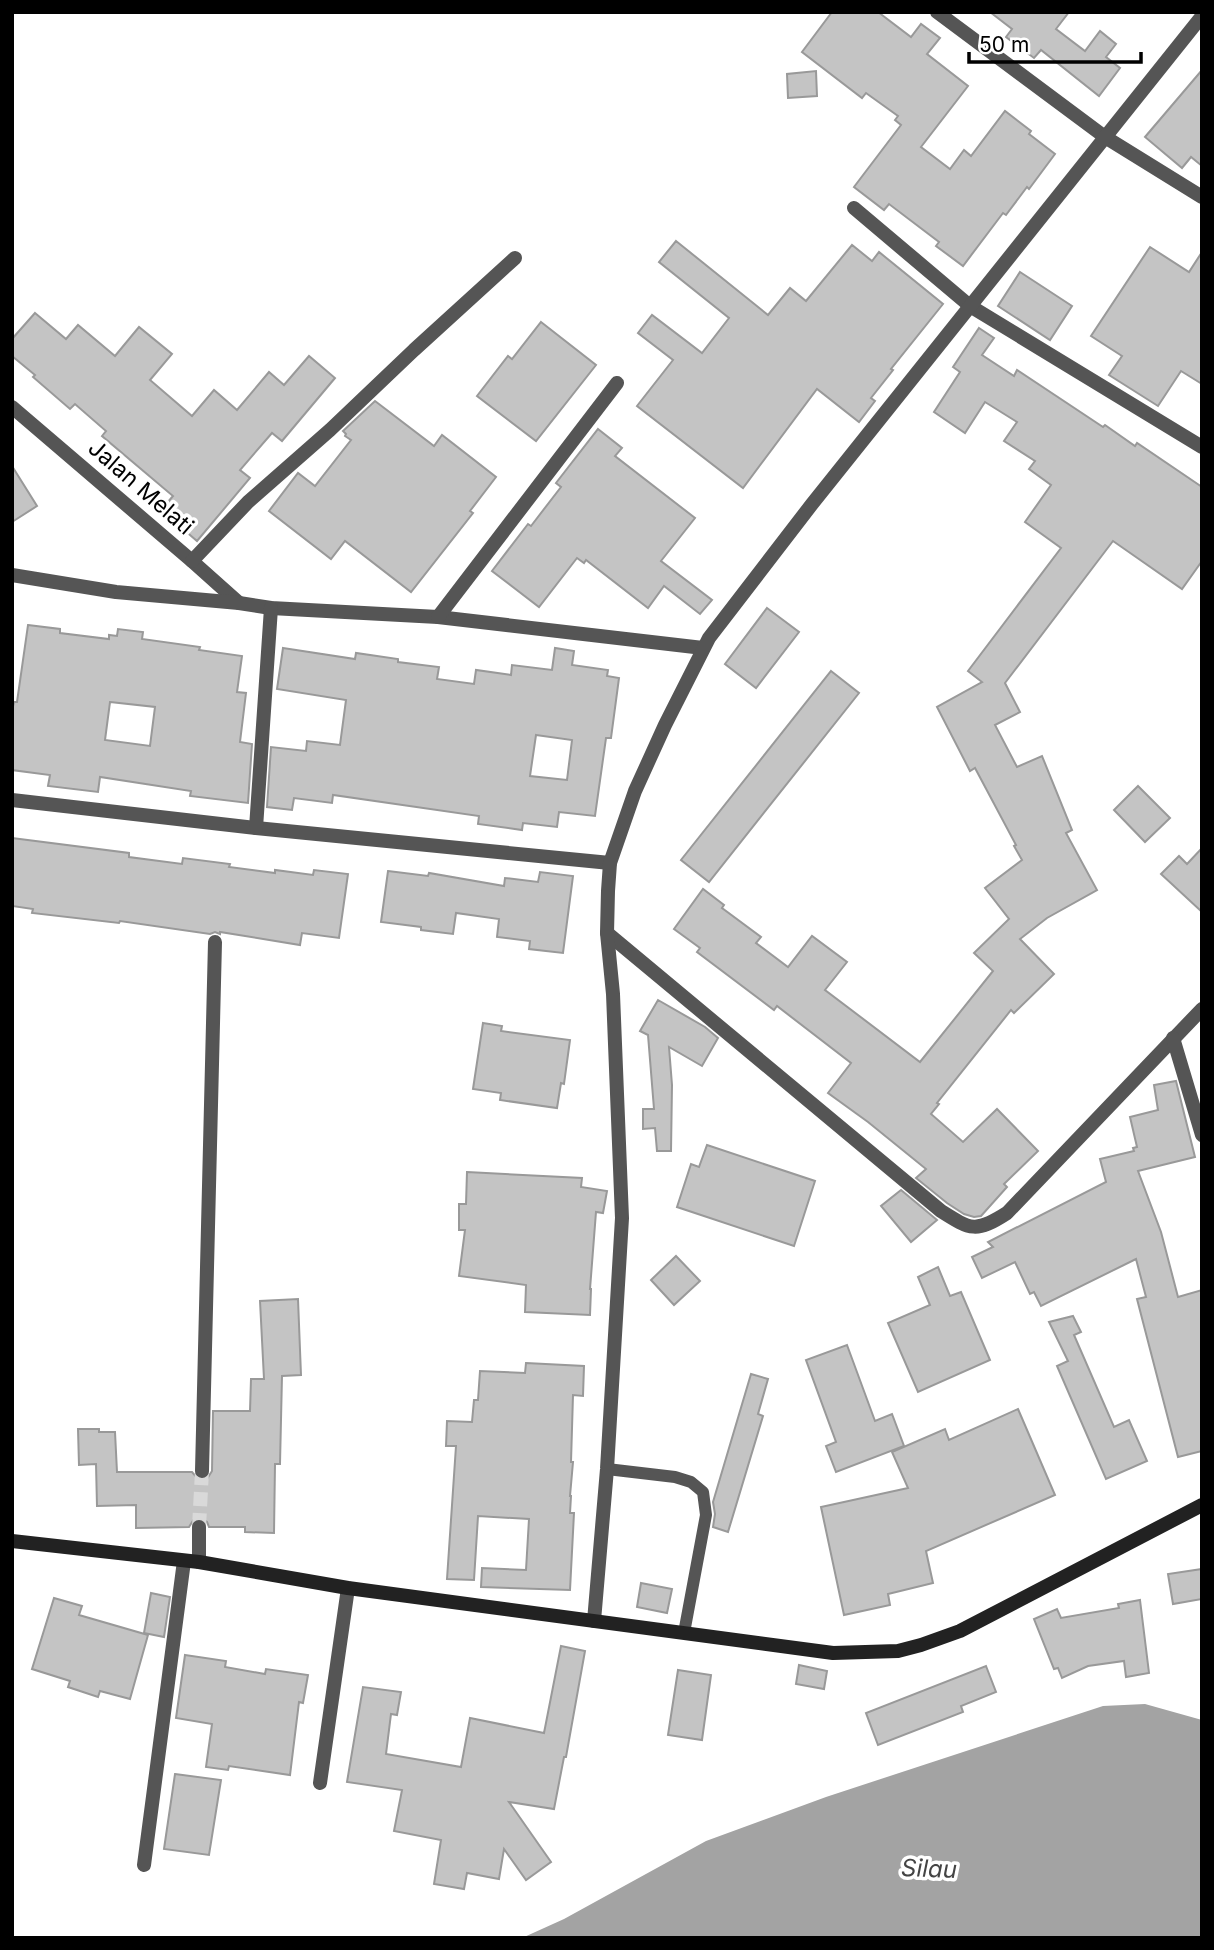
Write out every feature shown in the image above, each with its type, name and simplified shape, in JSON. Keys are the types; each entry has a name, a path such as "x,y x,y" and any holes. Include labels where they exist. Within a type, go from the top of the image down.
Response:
{"main road":[{"path":"12,1541 191,1561 348,1588 833,1653 898,1651 960,1631 1202,1505"}],"street":[{"path":"937,12 1105,137 1202,197"},
{"path":"594,1621 607,1469 622,1217 613,994 607,933 608,891 610,863 635,791 703,648 812,504 1202,16"},
{"path":"854,208 970,306 1202,447"},
{"path":"192,561 248,502 330,430 515,258"},
{"path":"438,617 617,383"},
{"name":"Jalan Melati","path":"12,407 239,603"},
{"path":"12,575 116,592 271,608 438,617 703,648"},
{"path":"256,828 271,608"},
{"path":"12,800 256,828 610,863"},
{"path":"607,933 942,1211 974,1228 992,1223 1007,1213 1202,1009"},
{"path":"202,1471 215,943"},
{"path":"1173,1038 1202,1135"},
{"path":"144,1865 191,1561 199,1527"},
{"path":"320,1783 348,1588"}],"lane":[{"path":"607,1469 675,1477 691,1482 703,1492 705,1515 684,1633"}],"water":[{"name":"Silau","path":"1145,1704 1202,1720 1202,1938 522,1938 564,1919 706,1841 826,1797 1103,1706"}],"building":[{"path":"832,12 878,12 911,37 921,24 940,38 927,54 968,86 921,147 950,169 964,150 971,156 1005,111 1055,154 1029,189 1027,187 1006,215 1003,213 963,266 936,246 939,242 889,204 884,210 854,187 901,125 895,120 898,116 866,93 862,98 802,52"},
{"path":"990,12 1069,12 1056,29 1085,51 1100,31 1116,44 1106,57 1120,68 1099,96 1041,50 1034,58 1006,37 1012,29"},
{"path":"1202,70 1202,166 1191,157 1182,168 1145,137"},
{"path":"816,71 817,96 788,98 787,74"},
{"path":"676,241 768,315 790,288 806,301 852,245 872,261 879,252 943,304 891,369 893,370 871,398 875,401 859,422 817,389 743,488 637,406 673,360 638,333 652,315 702,353 729,318 659,262"},
{"path":"1150,247 1189,272 1202,252 1202,384 1181,371 1158,406 1109,375 1122,356 1091,336"},
{"path":"1020,272 1072,306 1050,340 998,306"},
{"path":"35,313 66,339 78,325 115,356 139,327 172,354 150,380 192,416 214,390 237,410 269,372 284,385 309,356 335,378 282,441 272,433 240,470 250,478 197,541 161,510 173,496 102,436 106,431 75,404 70,409 12,356 12,339"},
{"path":"541,322 596,365 536,441 477,396 508,356 512,359"},
{"path":"979,328 994,338 982,355 1014,376 1017,370 1103,427 1105,425 1135,446 1137,443 1202,487 1202,561 1182,589 1113,541 1005,683 1020,712 995,725 1017,767 1042,756 1072,830 1066,833 1097,890 1047,918 1020,939 1054,974 1014,1013 1011,1010 931,1114 963,1142 997,1109 1038,1151 1004,1184 1007,1187 981,1216 974,1217 947,1203 916,1178 926,1169 828,1093 851,1063 777,1006 774,1010 697,952 700,948 674,929 703,889 724,905 722,908 761,937 756,943 788,967 812,936 847,962 825,990 920,1062 993,971 974,953 1009,919 985,888 1022,860 975,768 970,771 937,707 982,682 968,671 1061,548 1025,522 1051,485 1029,469 1035,461 1004,441 1017,422 985,402 965,433 934,412 960,372 953,367"},
{"path":"375,401 434,446 442,435 496,477 470,511 473,513 411,592 345,541 331,559 269,511 298,473 315,486 351,440 343,431"},
{"path":"598,429 622,448 615,456 695,518 661,561 712,600 700,614 664,586 648,608 586,560 584,563 577,558 539,607 492,571 561,487 556,483"},
{"path":"12,466 37,506 12,522"},
{"path":"767,608 799,632 756,688 725,664"},
{"path":"28,625 60,629 60,633 109,639 109,635 117,636 118,629 143,632 142,639 242,656 237,692 246,693 240,742 252,744 248,803 190,796 191,791 100,777 98,792 48,786 50,775 12,770 12,711 14,702 17,702","holes":["110,702 155,707 150,746 105,740"]},
{"path":"283,648 355,659 356,653 398,659 398,662 439,667 437,679 474,684 476,670 511,675 512,665 552,670 555,648 574,651 572,665 608,670 607,676 619,678 611,738 606,738 595,816 559,812 557,827 523,823 522,830 478,824 479,816 333,795 332,803 294,798 292,810 267,807 271,747 306,751 307,741 340,745 346,700 277,689","holes":["536,735 572,740 567,780 530,776"]},
{"path":"831,671 859,693 709,882 681,860"},
{"path":"1138,786 1170,818 1145,842 1114,810"},
{"path":"12,838 129,853 129,857 182,864 183,858 275,873 275,870 313,875 314,870 348,874 339,938 302,933 300,945 220,932 210,934 120,921 32,913 33,909 12,906"},
{"path":"1202,848 1202,912 1161,874 1179,856 1187,864"},
{"path":"388,871 428,876 429,873 504,886 505,878 538,882 540,872 573,876 563,953 529,949 530,941 497,937 499,919 456,913 453,934 381,922"},
{"path":"658,1000 705,1027 718,1038 702,1066 669,1047 672,1085 671,1151 657,1151 655,1128 643,1129 643,1109 654,1109 648,1035 640,1031"},
{"path":"483,1023 502,1026 501,1031 570,1040 564,1084 561,1083 557,1108 500,1100 501,1093 473,1089"},
{"path":"1176,1081 1195,1157 1138,1171 1161,1232 1178,1297 1202,1290 1202,1451 1178,1457 1137,1299 1146,1297 1136,1259 1041,1306 1034,1292 1030,1294 1015,1262 982,1278 972,1257 993,1247 988,1242 1106,1182 1100,1159 1134,1151 1133,1148 1137,1147 1130,1117 1158,1110 1154,1085"},
{"path":"707,1145 815,1181 794,1246 677,1207 691,1164 699,1167"},
{"path":"467,1172 582,1178 581,1187 607,1191 603,1213 596,1212 590,1315 525,1312 526,1285 459,1276 465,1230 459,1230 459,1204 466,1204"},
{"path":"901,1190 937,1220 911,1242 881,1206"},
{"path":"676,1256 700,1281 674,1305 651,1280"},
{"path":"938,1267 950,1296 961,1292 990,1360 918,1392 888,1323 930,1305 918,1277"},
{"path":"298,1299 301,1375 282,1376 280,1464 275,1464 274,1533 245,1532 245,1527 209,1527 200,1517 194,1519 189,1527 136,1528 136,1505 97,1506 96,1464 79,1465 78,1429 115,1432 117,1472 192,1472 198,1479 207,1479 212,1471 213,1411 250,1411 251,1379 264,1379 260,1301"},
{"path":"1073,1316 1081,1332 1074,1335 1114,1427 1129,1420 1147,1461 1106,1479 1057,1366 1068,1361 1049,1322"},
{"path":"847,1345 875,1421 892,1414 904,1446 836,1472 826,1446 836,1442 806,1360"},
{"path":"526,1363 584,1366 583,1396 573,1395 570,1513 574,1513 570,1590 481,1587 482,1568 526,1570 529,1519 478,1516 474,1580 447,1579 456,1446 446,1446 447,1421 472,1422 474,1400 478,1400 480,1371 525,1373"},
{"path":"751,1374 768,1379 758,1414 763,1416 728,1532 713,1527 713,1502"},
{"path":"1018,1409 1055,1495 926,1551 933,1583 888,1594 890,1605 844,1615 821,1507 908,1488 892,1452 945,1429 949,1440"},
{"path":"1202,1569 1202,1599 1173,1604 1168,1574"},
{"path":"641,1583 672,1589 667,1613 637,1607"},
{"path":"151,1593 170,1597 164,1637 144,1633"},
{"path":"54,1598 82,1606 79,1615 148,1635 130,1699 100,1691 98,1697 68,1687 70,1681 32,1669"},
{"path":"1140,1600 1149,1673 1126,1677 1124,1661 1088,1666 1062,1678 1058,1668 1054,1669 1034,1619 1057,1609 1061,1618 1119,1608 1118,1604"},
{"path":"561,1646 585,1651 554,1809 509,1802 551,1862 526,1880 504,1849 499,1879 467,1873 464,1889 434,1884 441,1840 394,1831 402,1790 347,1782 363,1687 401,1692 397,1715 391,1714 386,1754 461,1767 470,1718 544,1733"},
{"path":"185,1655 226,1661 225,1667 265,1674 266,1669 308,1675 303,1703 299,1702 290,1775 229,1766 228,1770 206,1767 212,1724 176,1718"},
{"path":"799,1665 827,1671 824,1689 796,1684"},
{"path":"986,1666 996,1692 961,1706 963,1712 878,1745 866,1713"},
{"path":"678,1670 711,1675 702,1740 668,1735"},
{"path":"175,1774 221,1780 209,1855 164,1849"}],"tunnel":[{"path":"199,1527 202,1471"}]}
